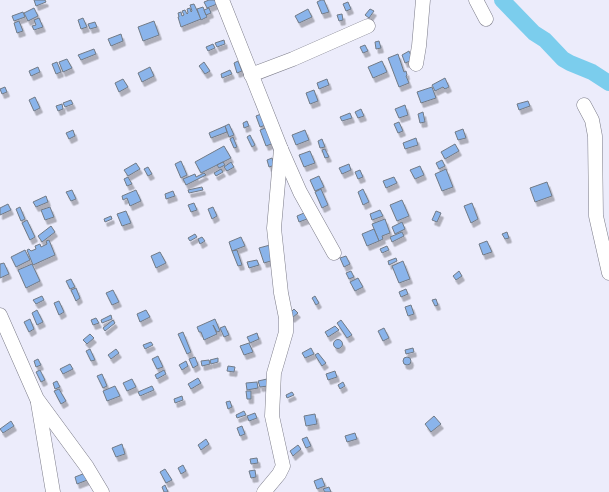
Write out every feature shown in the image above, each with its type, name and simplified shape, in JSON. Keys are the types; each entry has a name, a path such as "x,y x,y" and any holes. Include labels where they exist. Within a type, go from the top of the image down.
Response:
{"street":[{"path":"222,0 251,74 265,105 281,149 300,192 334,254"},
{"path":"416,64 423,0"},
{"path":"476,0 486,19"},
{"path":"251,74 293,59 368,26"},
{"path":"584,105 592,120 595,136 596,216 609,273"},
{"path":"264,492 280,474 282,466 272,416 274,372 286,332 286,318 281,293 274,228 281,149"},
{"path":"0,315 37,399 87,467 102,492"},
{"path":"37,399 53,492"}],"building":[{"path":"34,0 45,0 46,2 36,6"},
{"path":"215,0 217,4 207,8 204,2"},
{"path":"324,0 329,12 322,14 317,2"},
{"path":"348,2 351,9 346,11 343,4"},
{"path":"194,4 201,19 181,27 178,13 181,12 182,16 184,15 182,11 185,10 187,14 187,9 190,8 191,12 190,5"},
{"path":"203,7 207,17 201,20 197,9"},
{"path":"34,8 38,16 28,21 24,13"},
{"path":"209,8 211,13 206,15 204,10"},
{"path":"308,9 312,17 299,23 295,16"},
{"path":"370,9 374,11 369,18 365,15"},
{"path":"23,12 25,17 14,21 12,16"},
{"path":"342,14 343,20 339,21 337,15"},
{"path":"39,18 43,27 34,30 32,26 36,25 34,20"},
{"path":"83,18 87,27 81,29 78,20"},
{"path":"19,21 23,31 17,33 14,23"},
{"path":"154,21 159,35 143,41 138,27"},
{"path":"95,22 97,27 90,29 88,24"},
{"path":"121,34 123,41 111,46 108,39"},
{"path":"224,40 225,44 217,47 215,43"},
{"path":"379,41 381,48 376,49 375,42"},
{"path":"213,44 215,48 208,51 206,47"},
{"path":"365,45 368,51 363,53 360,47"},
{"path":"94,49 96,54 81,60 78,55"},
{"path":"409,51 413,60 405,63 402,55"},
{"path":"398,54 404,72 406,71 406,76 409,83 399,87 388,58"},
{"path":"67,59 72,68 63,72 59,62"},
{"path":"238,61 242,71 237,73 234,63"},
{"path":"382,61 387,72 373,78 368,67"},
{"path":"57,62 61,72 56,74 52,64"},
{"path":"204,62 210,71 205,74 199,66"},
{"path":"38,67 40,72 31,76 29,71"},
{"path":"150,67 154,76 142,82 138,73"},
{"path":"230,70 232,74 222,78 221,74"},
{"path":"445,78 449,87 445,89 443,87 435,91 432,85"},
{"path":"123,79 128,87 119,92 115,83"},
{"path":"327,79 329,85 319,89 317,83"},
{"path":"5,87 7,92 2,94 0,89"},
{"path":"432,87 436,98 421,103 417,92"},
{"path":"314,90 318,101 310,104 306,93"},
{"path":"35,97 40,108 34,111 29,100"},
{"path":"71,100 73,104 65,107 63,103"},
{"path":"528,101 530,106 519,110 517,104"},
{"path":"62,104 63,109 58,111 56,106"},
{"path":"405,105 408,115 399,118 395,109"},
{"path":"361,109 364,116 358,118 355,112"},
{"path":"423,112 425,122 420,123 418,114"},
{"path":"350,113 352,118 342,121 340,117"},
{"path":"261,114 266,125 260,127 256,116"},
{"path":"247,121 249,126 244,128 243,123"},
{"path":"399,122 403,131 398,133 394,124"},
{"path":"229,124 234,135 229,137 225,126"},
{"path":"225,126 227,132 211,138 209,133"},
{"path":"268,127 274,143 266,146 260,130"},
{"path":"463,129 466,138 458,140 455,132"},
{"path":"73,130 75,136 69,139 66,133"},
{"path":"305,130 309,140 296,145 292,135"},
{"path":"250,135 255,145 252,147 247,137"},
{"path":"233,137 237,147 234,148 230,139"},
{"path":"416,138 418,145 405,149 403,143"},
{"path":"322,139 325,147 320,148 318,141"},
{"path":"455,144 459,151 445,159 441,152"},
{"path":"224,146 231,158 201,173 195,162"},
{"path":"325,149 329,157 325,158 322,150"},
{"path":"310,151 315,163 304,167 299,155"},
{"path":"272,158 275,165 269,167 267,160"},
{"path":"442,160 445,166 439,169 436,163"},
{"path":"181,161 187,175 181,178 175,164"},
{"path":"223,162 225,165 219,168 217,165"},
{"path":"231,162 234,167 227,171 224,167"},
{"path":"136,163 140,169 128,176 124,170"},
{"path":"349,164 351,170 342,174 339,168"},
{"path":"420,166 424,175 415,179 410,170"},
{"path":"148,167 152,174 148,176 144,169"},
{"path":"221,169 223,172 216,176 214,173"},
{"path":"446,169 453,187 442,191 435,174"},
{"path":"360,170 363,177 358,179 355,172"},
{"path":"204,173 206,175 186,185 183,179 195,174 196,177"},
{"path":"319,176 324,187 315,191 310,180"},
{"path":"128,177 132,184 127,186 124,179"},
{"path":"394,177 397,183 386,188 383,181"},
{"path":"547,182 552,196 535,202 530,188"},
{"path":"202,187 203,190 189,193 188,190"},
{"path":"321,189 328,205 322,208 315,192"},
{"path":"363,189 369,202 363,205 358,192"},
{"path":"72,190 76,199 71,201 66,192"},
{"path":"136,190 141,201 130,206 127,198 123,200 122,196"},
{"path":"173,191 175,196 166,199 165,194"},
{"path":"46,196 48,202 36,207 33,202"},
{"path":"402,200 409,216 397,221 390,205"},
{"path":"194,203 197,210 191,212 188,205"},
{"path":"472,203 478,219 471,223 464,206"},
{"path":"8,204 11,210 0,215 0,208"},
{"path":"20,207 25,219 21,221 16,209"},
{"path":"50,207 54,217 45,220 41,210"},
{"path":"213,207 217,216 212,219 208,209"},
{"path":"380,210 383,216 372,220 370,214"},
{"path":"126,211 131,223 122,226 117,214"},
{"path":"436,211 441,213 437,222 432,220"},
{"path":"304,213 307,219 299,222 297,216"},
{"path":"111,216 112,219 105,222 104,219"},
{"path":"385,219 390,233 382,236 383,239 379,241 372,224"},
{"path":"27,220 35,237 30,240 22,223"},
{"path":"402,222 405,229 395,234 392,227"},
{"path":"51,226 55,232 42,242 38,236"},
{"path":"374,229 379,241 367,246 362,234"},
{"path":"402,232 404,236 392,242 390,237"},
{"path":"507,232 509,238 505,239 502,234"},
{"path":"195,234 197,237 190,241 188,238"},
{"path":"202,237 205,241 200,244 198,239"},
{"path":"241,237 245,246 232,251 229,242"},
{"path":"49,240 55,255 33,265 27,250 29,249 31,251 36,249 35,246 40,244 41,247 47,244 46,241"},
{"path":"487,241 492,252 483,255 479,244"},
{"path":"270,245 274,260 264,263 259,248"},
{"path":"387,246 389,250 382,253 380,249"},
{"path":"25,250 30,260 16,267 11,257"},
{"path":"237,250 242,265 238,266 232,251"},
{"path":"160,252 166,263 156,268 151,256"},
{"path":"346,256 350,264 344,267 340,258"},
{"path":"396,258 397,261 389,265 388,261"},
{"path":"257,260 259,265 249,268 247,262"},
{"path":"403,261 410,279 399,283 392,266"},
{"path":"4,263 9,274 0,278 0,264"},
{"path":"32,264 40,281 26,288 18,270"},
{"path":"351,271 354,277 349,279 346,273"},
{"path":"459,271 462,276 456,280 453,276"},
{"path":"358,278 363,287 355,291 350,282"},
{"path":"71,279 75,287 70,289 66,281"},
{"path":"76,288 80,298 76,301 71,290"},
{"path":"406,289 408,294 401,297 399,292"},
{"path":"113,290 119,302 112,305 106,293"},
{"path":"42,296 44,300 36,304 33,300"},
{"path":"315,296 319,303 316,305 312,298"},
{"path":"436,299 438,305 435,306 432,300"},
{"path":"59,301 64,312 59,315 54,303"},
{"path":"411,305 414,314 408,316 405,307"},
{"path":"294,309 298,313 292,318 289,314"},
{"path":"37,310 43,322 37,325 32,313"},
{"path":"146,310 150,317 140,322 137,314"},
{"path":"111,315 112,319 102,323 101,320"},
{"path":"96,318 99,323 93,325 91,320"},
{"path":"30,319 34,329 29,332 24,322"},
{"path":"215,319 220,331 217,332 213,325 217,334 204,340 197,327"},
{"path":"113,320 115,323 105,331 103,328"},
{"path":"341,320 352,335 347,338 337,323"},
{"path":"225,326 229,335 224,337 220,328"},
{"path":"335,326 339,330 328,337 325,332"},
{"path":"384,328 389,338 383,341 378,331"},
{"path":"183,332 191,352 187,354 178,334"},
{"path":"257,333 259,339 250,343 247,337"},
{"path":"90,334 94,338 87,344 83,340"},
{"path":"336,340 340,340 342,344 340,348 336,348 334,346 334,342"},
{"path":"151,342 153,345 145,349 143,345"},
{"path":"249,343 253,352 244,355 240,346"},
{"path":"311,348 314,354 305,358 302,353"},
{"path":"413,348 414,352 406,354 405,350"},
{"path":"90,349 95,360 91,361 86,351"},
{"path":"116,349 119,353 111,359 108,355"},
{"path":"318,353 326,363 322,366 315,355"},
{"path":"158,356 163,367 157,369 152,359"},
{"path":"195,357 198,365 193,368 189,359"},
{"path":"407,357 410,358 410,364 407,365 404,364 403,361 404,358"},
{"path":"218,358 218,362 211,364 210,360"},
{"path":"38,359 41,365 36,367 34,361"},
{"path":"209,360 210,364 202,366 201,361"},
{"path":"186,361 188,366 182,370 179,365"},
{"path":"70,364 73,369 63,374 60,369"},
{"path":"228,366 235,367 234,372 227,371"},
{"path":"40,370 45,380 41,382 36,372"},
{"path":"164,370 166,374 157,379 155,375"},
{"path":"335,371 337,377 328,380 326,374"},
{"path":"102,374 107,386 103,388 97,376"},
{"path":"198,378 201,383 191,389 188,384"},
{"path":"132,379 136,387 127,391 123,383"},
{"path":"267,379 268,386 260,387 258,381"},
{"path":"57,381 60,387 55,389 53,383"},
{"path":"257,382 258,388 247,390 246,383"},
{"path":"343,382 345,386 340,389 338,385"},
{"path":"115,386 120,396 107,401 103,391"},
{"path":"152,386 154,390 140,396 138,392"},
{"path":"59,389 66,401 61,404 54,391"},
{"path":"246,391 251,391 251,399 247,399"},
{"path":"292,392 294,395 287,398 286,395"},
{"path":"182,396 183,400 175,403 174,399"},
{"path":"230,401 232,407 228,409 226,402"},
{"path":"244,411 246,415 237,418 236,415"},
{"path":"255,413 257,418 249,421 247,416"},
{"path":"315,414 317,424 306,426 304,416"},
{"path":"434,416 441,424 431,432 425,424"},
{"path":"11,421 14,426 3,433 0,429"},
{"path":"242,426 245,434 240,436 237,428"},
{"path":"355,433 357,439 347,442 345,436"},
{"path":"307,437 311,446 306,448 302,439"},
{"path":"206,439 209,444 201,450 198,445"},
{"path":"122,444 125,454 116,457 112,448"},
{"path":"298,445 301,449 293,456 290,451"},
{"path":"257,458 258,463 251,464 250,459"},
{"path":"183,465 186,471 181,474 178,468"},
{"path":"165,469 172,480 166,483 160,472"},
{"path":"255,470 256,477 251,478 249,471"},
{"path":"88,472 90,479 77,484 75,477"},
{"path":"322,478 325,486 317,489 314,481"},
{"path":"165,485 168,492 164,492 162,487"},
{"path":"329,487 331,492 325,492 323,489"}],"waterway":[{"path":"502,0 534,33 545,40 563,59 592,72 609,83"}]}
